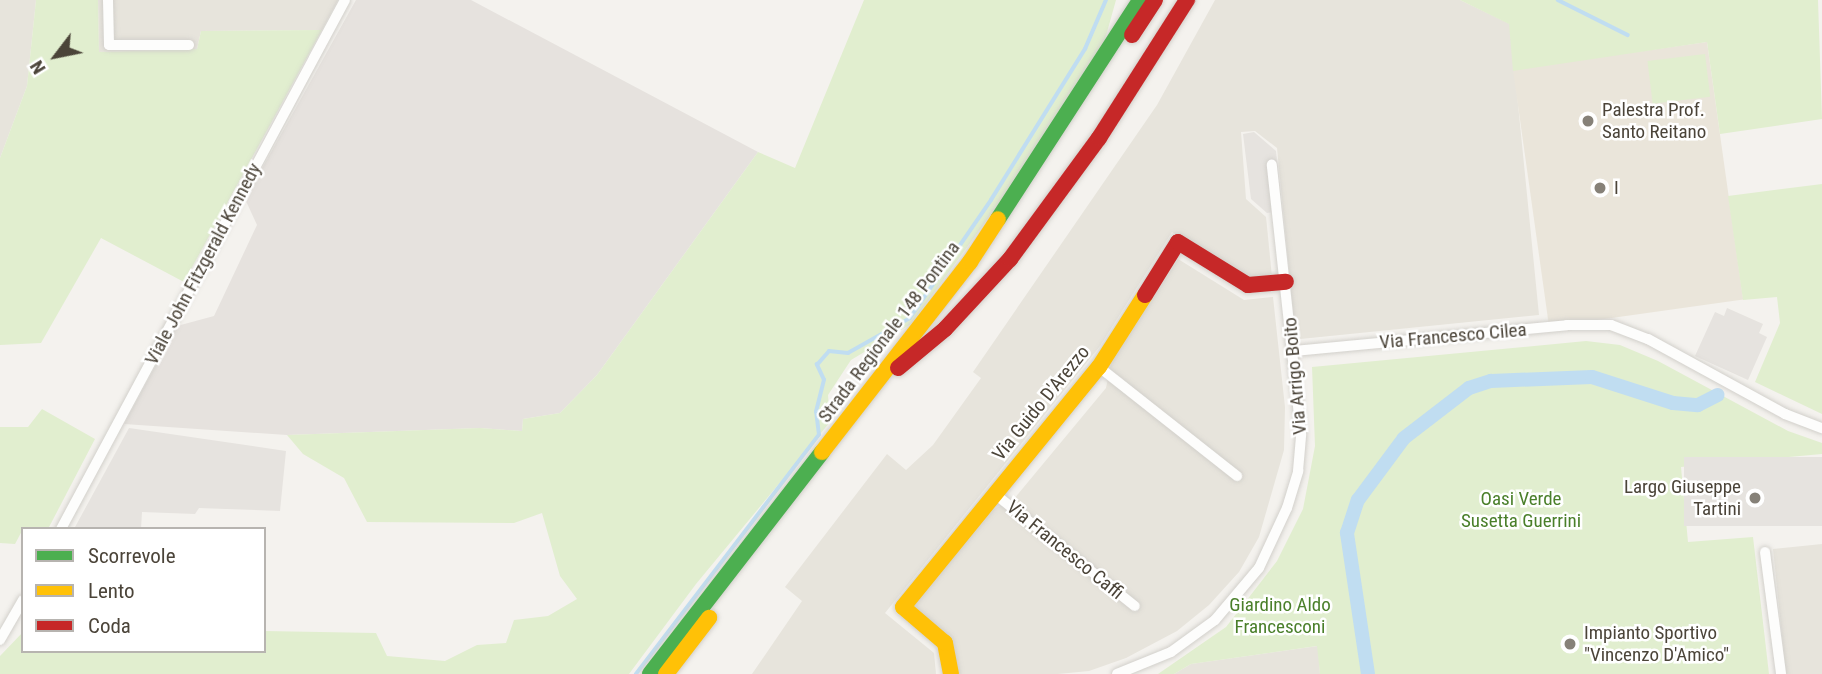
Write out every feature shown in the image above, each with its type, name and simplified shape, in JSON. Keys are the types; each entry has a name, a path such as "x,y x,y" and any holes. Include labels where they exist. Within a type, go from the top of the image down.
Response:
{"main road":[{"name":"Strada Regionale 148 Pontina","path":"650,674 970,262 1128,20 1138,0"},
{"name":"Strada Regionale 148 Pontina","path":"666,674 1052,163 1155,0"},
{"path":"898,368 945,329 1010,259 1099,138 1187,0"},
{"name":"Via Guido D'Arezzo","path":"951,674 945,643 903,607 1099,367 1178,242 1248,285 1286,282"}],"street":[{"path":"108,0 109,45 189,45"},
{"name":"Viale John Fitzgerald Kennedy","path":"62,527 345,0"},
{"name":"Via Arrigo Boito","path":"1117,674 1171,652 1215,620 1259,568 1276,538 1298,471 1301,434 1294,351 1272,164"},
{"name":"Via Francesco Cilea","path":"1294,351 1567,325 1611,326 1648,339 1732,386 1822,428"},
{"path":"1099,367 1237,476"},
{"name":"Via Francesco Caffi","path":"995,494 1135,606"},
{"path":"1765,552 1781,674"},
{"path":"0,640 21,603"}],"shaded area":[{"path":"0,0 36,0 27,86 0,158"},
{"path":"98,0 338,0 322,30 201,31 197,49 99,52"},
{"path":"356,0 471,0 758,152 597,375 560,413 523,419 522,431 480,428 287,435 124,424 177,326 214,316 257,225 245,199"},
{"path":"1215,0 1460,0 1510,24 1539,315 1300,339 1295,331 1277,148 1255,131 1241,132 1246,199 1266,217 1272,277 1247,281 1172,232 1100,346 885,613 934,653 936,674 752,674 802,601 785,587 887,454 906,470 933,445 981,378 973,372 1157,105"},
{"path":"1707,42 1743,299 1549,327 1513,69"},
{"path":"1254,132 1276,151 1282,211 1267,213 1251,199 1243,134"},
{"path":"1178,259 1244,300 1273,297 1285,407 1284,450 1259,537 1239,572 1209,605 1177,631 1126,658 1089,671 1058,674 954,674 952,644 910,608 992,510 1014,499 1106,388 1111,363"},
{"path":"1727,308 1763,324 1759,333 1767,337 1748,380 1695,356 1715,312 1724,316"},
{"path":"129,428 286,451 280,511 199,508 195,514 142,512 141,527 75,527"},
{"name":"Largo Giuseppe Tartini","path":"1684,457 1822,457 1822,526 1684,526"},
{"path":"1822,544 1822,674 1786,674 1773,549"},
{"path":"1318,646 1320,674 1174,674 1191,664"}],"green space":[{"path":"36,0 98,0 99,52 197,49 201,31 322,30 184,282 101,238 41,343 0,345 0,158 27,86"},
{"path":"864,0 1116,0 1104,43 1005,195 911,324 851,360 828,395 830,422 696,584 629,674 0,674 0,656 21,634 21,653 266,653 266,631 376,633 387,656 445,661 477,645 506,643 514,620 548,616 577,599 560,576 542,513 514,523 367,522 344,478 303,454 287,435 480,428 522,431 523,419 560,413 597,375 758,152 795,168"},
{"path":"1460,0 1818,0 1822,119 1720,134 1707,42 1513,71 1509,24"},
{"path":"1705,54 1710,97 1653,104 1647,61"},
{"path":"1822,184 1822,414 1755,382 1780,323 1777,297 1743,300 1728,196"},
{"name":"Oasi Verde Susetta Guerrini","path":"1586,341 1620,345 1658,361 1788,431 1822,443 1822,454 1681,467 1688,542 1753,537 1769,674 1320,674 1317,646 1191,664 1174,674 1158,674 1226,627 1277,561 1303,509 1315,446 1312,367"},
{"path":"42,409 95,439 49,527 21,527 15,544 0,543 0,427 28,427"}],"waterway":[{"path":"636,674 819,435 816,412 824,380 817,365 829,351 848,353 910,318 991,200 1085,49 1106,0"},
{"path":"1558,0 1628,35"},
{"path":"1368,674 1347,533 1358,500 1404,438 1469,388 1491,381 1592,377 1673,403 1698,405 1718,395"}],"traffic: fast":[{"path":"998,219 1140,0"},
{"path":"650,674 822,452"}],"traffic: slow":[{"path":"822,452 970,262 998,219"},
{"path":"951,674 945,643 903,607 1099,367 1145,295"},
{"path":"666,674 709,618"}],"traffic: jam":[{"path":"1132,35 1155,0"},
{"path":"898,368 945,329 1010,259 1099,138 1187,0"},
{"path":"1145,295 1178,242 1248,285 1286,282"}],"place":[{"name":"Palestra Prof. Santo Reitano","path":"1588,121"},
{"name":"I","path":"1600,188"},
{"name":"Largo Giuseppe Tartini","path":"1755,498"},
{"name":"Impianto Sportivo \"Vincenzo D'Amico\"","path":"1570,644"}],"park label":[{"name":"Giardino Aldo Francesconi","path":"1280,616"}]}
